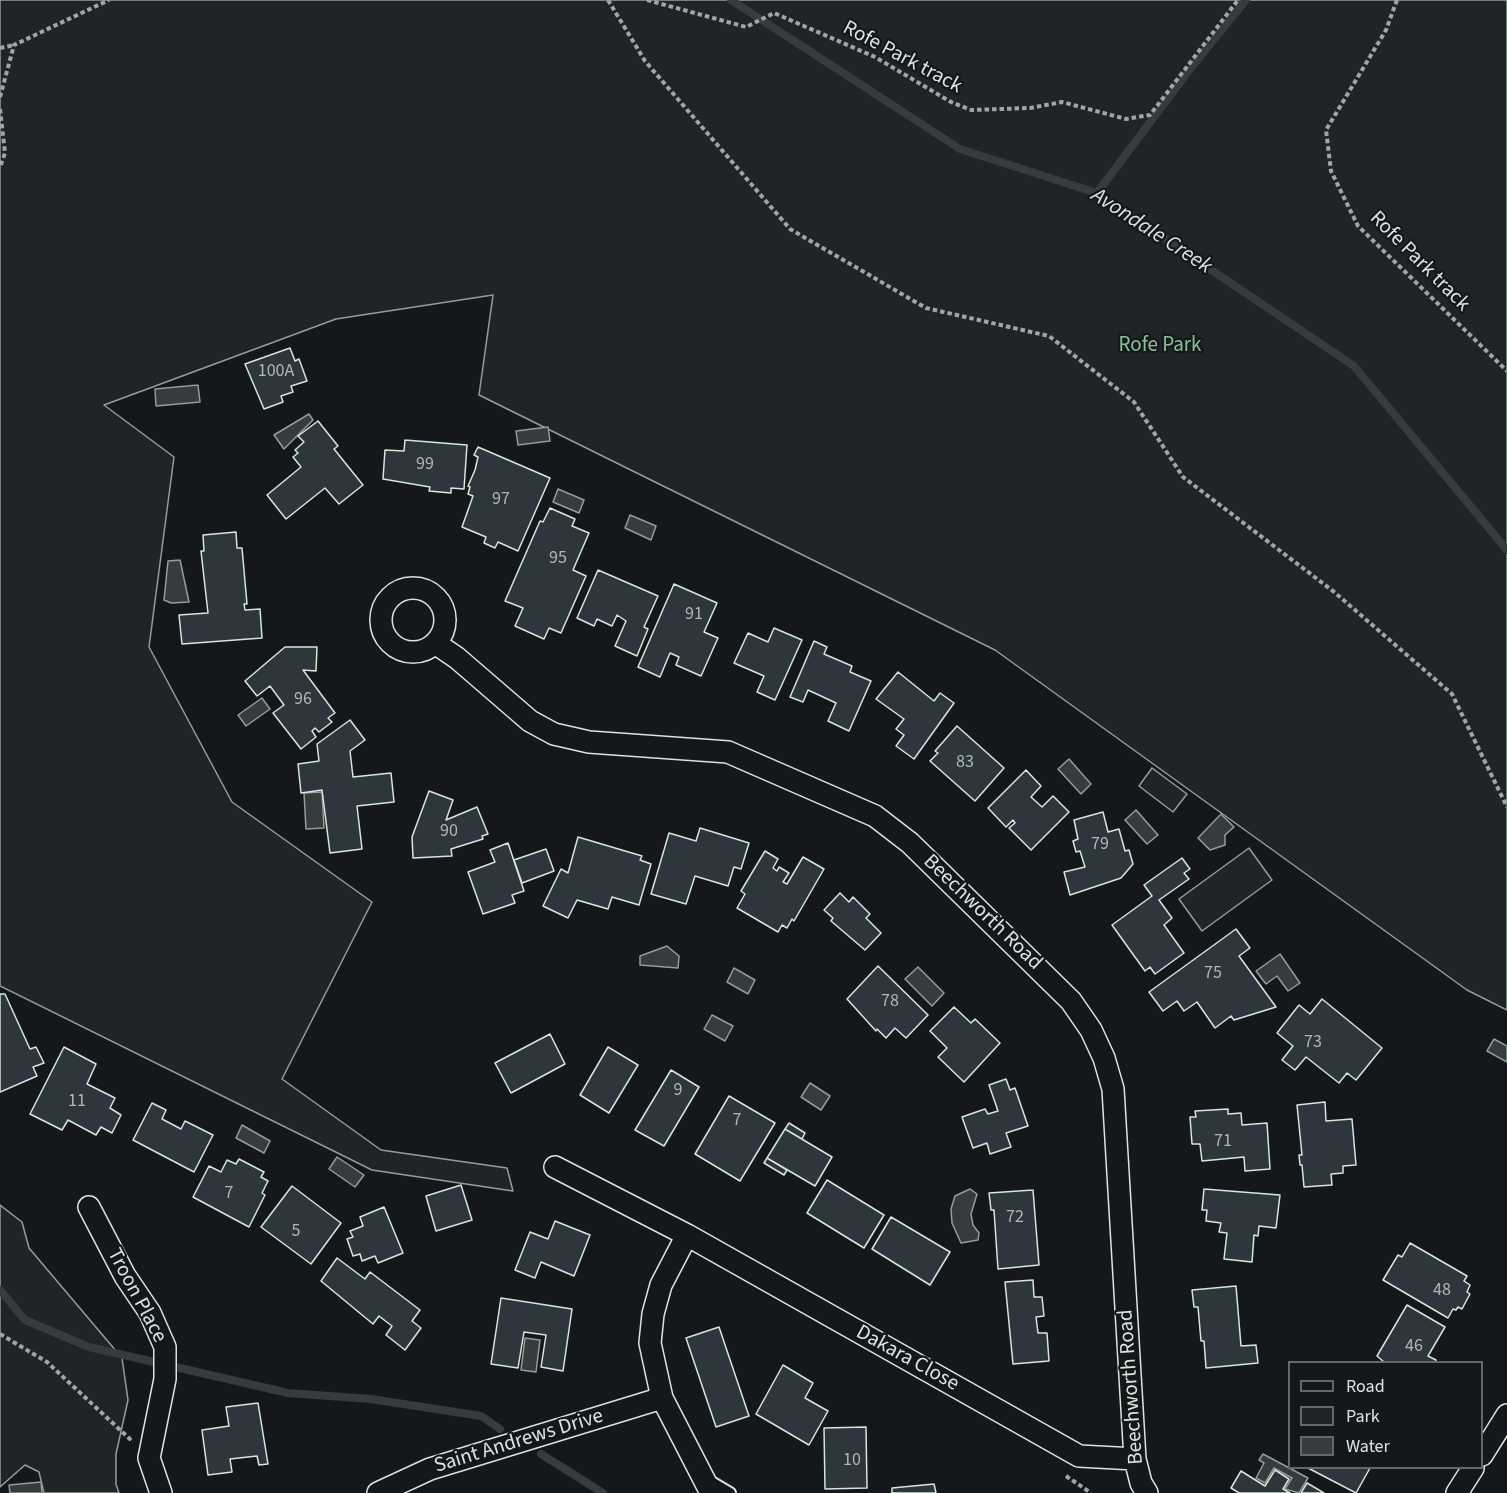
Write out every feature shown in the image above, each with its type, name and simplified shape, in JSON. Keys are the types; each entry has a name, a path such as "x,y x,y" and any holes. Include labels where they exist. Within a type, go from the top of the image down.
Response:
{"street":[{"name":"Beechworth Road","path":"435,643 457,658 530,721 554,734 589,742 728,752 875,816 910,843 1071,1001 1092,1030 1104,1058 1113,1089 1135,1459 1141,1483 1147,1493"},
{"name":"Dakara Close","path":"555,1167 687,1235 1078,1456 1135,1459"},
{"name":"Troon Place","path":"88,1208 125,1276 150,1313 165,1347 165,1379 149,1458"},
{"path":"687,1235 661,1285 653,1314 650,1343 662,1398 707,1485"},
{"name":"Saint Andrews Drive","path":"378,1493 430,1469 662,1398"},
{"path":"1483,1453 1507,1415"},
{"path":"149,1458 161,1493"},
{"path":"1457,1493 1472,1469"}],"lane":[{"path":"707,1485 730,1493"}],"path":[{"path":"0,48 14,45 110,0"},
{"path":"608,0 645,61 790,229 927,308 1049,336 1134,402 1183,477 1333,591 1452,694 1507,807"},
{"name":"Rofe Park track","path":"647,0 746,27 774,13 875,57 951,102 971,110 1030,108 1062,102 1125,119 1150,115 1238,0"},
{"name":"Rofe Park track","path":"1396,0 1386,30 1326,130 1331,171 1358,226 1507,371"},
{"path":"0,97 14,45"},
{"path":"0,109 5,153 0,167"},
{"path":"0,1334 47,1362 149,1458"}],"green space":[{"name":"Rofe Park","path":"0,0 1507,0 1507,1010 1467,990 995,650 479,395 493,295 336,319 104,405 174,457 149,647 232,802 372,902 282,1079 381,1150 507,1168 513,1191 372,1170 0,986"},
{"path":"1152,768 1187,794 1173,812 1139,786"},
{"path":"1249,848 1272,880 1202,931 1179,899"},
{"path":"0,1205 22,1222 29,1248 122,1358 128,1400 116,1454 116,1484 119,1493 44,1493 39,1472 25,1465 0,1487"}],"water":[{"path":"198,385 200,402 156,406 155,389"},
{"path":"309,414 313,420 284,449 274,435"},
{"path":"548,427 550,441 518,445 516,431"},
{"path":"558,489 584,500 579,513 553,502"},
{"path":"630,515 656,526 651,540 625,528"},
{"path":"180,560 189,602 171,603 164,600 168,561"},
{"path":"262,698 270,709 246,726 238,715"},
{"path":"1069,759 1091,784 1081,794 1058,769"},
{"path":"322,792 324,828 306,829 304,793"},
{"path":"1136,810 1158,835 1147,844 1125,820"},
{"path":"1221,814 1234,827 1225,835 1225,845 1210,850 1198,838"},
{"path":"667,946 679,956 678,968 640,965 640,956"},
{"path":"1280,954 1300,983 1288,991 1277,976 1266,984 1256,971"},
{"path":"918,967 944,993 932,1006 905,979"},
{"path":"734,968 755,980 748,994 727,982"},
{"path":"712,1015 733,1026 725,1041 704,1029"},
{"path":"1494,1039 1507,1046 1507,1062 1487,1051"},
{"path":"810,1083 830,1096 821,1110 801,1097"},
{"path":"242,1125 270,1141 264,1153 236,1138"},
{"path":"337,1157 364,1175 355,1187 329,1169"},
{"path":"970,1189 977,1194 971,1214 973,1225 979,1233 978,1240 961,1243 952,1223 951,1209 955,1196"},
{"path":"525,1338 540,1340 536,1372 521,1370"},
{"path":"1263,1454 1308,1478 1299,1493 1285,1489 1292,1478 1274,1468 1265,1483 1256,1478 1264,1463 1259,1460"},
{"path":"41,1482 42,1493 10,1493 9,1485"}],"building":[{"path":"290,348 295,361 299,359 307,381 291,386 293,392 281,396 283,402 264,409 245,364"},
{"path":"318,421 338,446 334,449 363,485 339,504 325,488 286,519 267,495 301,467 293,457 298,453 295,450 304,442 298,436"},
{"path":"405,440 467,445 464,489 451,488 451,493 429,491 430,487 383,479 385,450 404,451"},
{"path":"478,447 550,478 518,551 498,542 495,548 484,543 486,537 462,527 473,496 468,494 470,487 468,486 475,470 478,457 474,455"},
{"path":"550,508 575,519 572,526 589,533 573,570 586,576 561,633 549,628 544,639 515,626 523,608 505,601 540,521 543,522"},
{"path":"236,532 237,548 242,548 247,604 244,604 245,610 260,609 262,638 182,644 179,615 208,613 201,551 204,551 203,535"},
{"path":"598,570 658,596 644,627 648,629 637,656 615,646 626,621 617,615 612,626 597,619 594,626 577,618"},
{"path":"674,584 717,603 704,632 718,638 701,676 676,665 679,657 670,653 660,677 638,667"},
{"path":"774,628 802,640 775,700 757,692 764,676 734,663 748,633 768,642"},
{"path":"814,641 827,647 824,654 852,666 850,672 871,681 849,731 828,721 836,703 808,690 803,702 790,697"},
{"path":"285,647 317,647 316,671 303,670 335,713 328,718 332,722 319,732 315,728 312,731 316,737 301,749 273,713 284,705 270,686 257,696 245,681"},
{"path":"898,672 934,701 940,693 954,703 914,759 896,746 904,735 896,729 904,719 876,699"},
{"path":"350,720 365,740 350,751 353,777 391,773 394,802 357,806 362,849 330,853 322,790 301,793 298,764 319,761 317,744"},
{"path":"957,726 1004,768 975,801 930,761 938,753 935,751"},
{"path":"1026,770 1041,786 1031,797 1042,807 1053,796 1069,812 1031,850 1009,828 1015,823 1013,820 1006,827 988,808"},
{"path":"429,791 453,800 446,820 477,807 488,834 482,836 483,839 451,849 452,856 413,858 412,837"},
{"path":"1103,812 1108,832 1119,829 1125,851 1129,850 1133,864 1121,878 1070,895 1064,872 1085,867 1080,851 1076,852 1073,841 1078,839 1074,820"},
{"path":"700,828 749,843 741,869 734,867 728,886 695,876 686,904 651,894 669,833 696,841"},
{"path":"578,837 642,856 640,860 651,864 639,905 612,897 608,909 577,900 568,918 543,906 561,869 568,873"},
{"path":"508,843 524,891 512,895 515,903 483,914 468,872 495,862 490,850"},
{"path":"546,849 554,871 522,883 514,860"},
{"path":"765,851 778,859 773,868 777,871 779,867 789,873 783,882 787,884 803,857 824,869 794,921 792,919 787,928 782,925 778,932 737,908 745,894 741,891"},
{"path":"1182,858 1190,869 1184,873 1189,879 1159,900 1172,918 1164,925 1184,953 1155,974 1150,967 1145,971 1112,925 1152,896 1144,885"},
{"path":"840,893 849,902 853,897 870,914 866,918 881,933 865,950 831,921 833,918 824,910"},
{"path":"1236,929 1250,948 1239,956 1276,1007 1234,1020 1231,1016 1215,1028 1197,1002 1184,1011 1177,1001 1163,1011 1149,992"},
{"path":"878,966 928,1015 906,1038 895,1028 886,1038 877,1029 876,1031 847,999"},
{"path":"0,994 5,994 30,1049 36,1047 44,1063 33,1067 37,1076 0,1092"},
{"path":"1322,999 1382,1048 1356,1080 1347,1073 1339,1083 1306,1057 1295,1070 1282,1060 1293,1046 1277,1033 1299,1005 1310,1014"},
{"path":"954,1007 971,1023 975,1019 1000,1043 964,1082 938,1057 947,1048 930,1031"},
{"path":"550,1034 565,1064 511,1093 495,1063"},
{"path":"64,1047 96,1064 87,1084 115,1098 110,1108 121,1115 112,1133 101,1127 96,1135 68,1120 62,1130 30,1114"},
{"path":"608,1047 638,1065 609,1113 580,1095"},
{"path":"671,1070 699,1087 664,1146 635,1130"},
{"path":"1006,1079 1010,1090 1015,1088 1028,1126 1006,1133 1011,1147 990,1154 987,1143 973,1148 962,1117 985,1109 988,1114 998,1111 989,1085"},
{"path":"729,1096 775,1123 740,1181 695,1154"},
{"path":"1325,1102 1326,1121 1352,1119 1356,1165 1343,1166 1343,1173 1331,1174 1332,1185 1304,1187 1299,1155 1302,1155 1297,1105"},
{"path":"152,1103 166,1110 162,1119 181,1129 185,1121 213,1135 194,1172 133,1140"},
{"path":"1228,1109 1228,1114 1241,1113 1242,1125 1267,1123 1270,1169 1245,1171 1244,1157 1202,1161 1200,1144 1192,1144 1190,1117 1196,1117 1195,1111"},
{"path":"789,1123 805,1133 802,1139 785,1129"},
{"path":"785,1129 832,1157 815,1186 767,1158"},
{"path":"767,1158 787,1170 784,1175 764,1163"},
{"path":"239,1159 264,1172 261,1177 268,1181 262,1193 265,1195 249,1227 193,1197 209,1166 221,1172 227,1160 236,1164"},
{"path":"827,1180 884,1215 864,1248 807,1213"},
{"path":"461,1185 472,1220 436,1231 426,1196"},
{"path":"292,1186 341,1223 311,1264 261,1227"},
{"path":"1204,1189 1280,1195 1276,1228 1259,1226 1258,1236 1254,1235 1252,1262 1224,1259 1227,1233 1219,1232 1221,1223 1206,1221 1207,1210 1202,1210"},
{"path":"1033,1190 1039,1265 998,1269 994,1210 991,1210 989,1193"},
{"path":"384,1207 403,1253 378,1263 375,1256 362,1261 360,1254 353,1256 347,1239 353,1237 350,1231 363,1226 360,1217"},
{"path":"891,1217 950,1252 930,1285 872,1249"},
{"path":"555,1221 590,1235 574,1276 541,1262 535,1278 515,1270 530,1232 548,1239"},
{"path":"1410,1243 1467,1276 1464,1281 1470,1285 1467,1292 1470,1294 1462,1309 1458,1307 1456,1310 1453,1309 1448,1318 1383,1280 1398,1255 1402,1257"},
{"path":"337,1258 365,1279 370,1272 420,1310 412,1321 421,1328 405,1350 386,1335 392,1326 379,1316 373,1324 321,1281"},
{"path":"1033,1280 1034,1297 1042,1297 1044,1316 1036,1317 1038,1333 1047,1333 1049,1361 1013,1364 1005,1282"},
{"path":"1236,1286 1241,1346 1256,1345 1258,1363 1206,1368 1198,1307 1194,1307 1192,1290"},
{"path":"501,1298 572,1309 563,1371 541,1367 546,1335 524,1332 518,1368 491,1364"},
{"path":"1407,1305 1445,1327 1428,1356 1436,1361 1383,1361 1377,1356"},
{"path":"719,1327 749,1416 716,1427 686,1338"},
{"path":"783,1365 813,1383 805,1398 828,1411 809,1445 756,1414"},
{"path":"258,1403 268,1464 259,1465 257,1456 230,1459 232,1472 208,1475 202,1430 229,1426 226,1407"},
{"path":"866,1427 867,1488 825,1489 824,1428"},
{"path":"1310,1469 1369,1469 1356,1493"},
{"path":"1275,1470 1289,1479 1283,1489 1290,1493 1239,1493 1231,1488 1241,1471 1265,1486"},
{"path":"1307,1483 1324,1493 1301,1493"},
{"path":"934,1484 936,1493 892,1493 892,1488"}],"waterway":[{"name":"Avondale Creek","path":"731,0 960,149 1097,193 1354,366 1507,550"},
{"path":"1097,193 1190,69 1246,0"},
{"path":"0,1290 25,1320 89,1347 288,1393 371,1399 481,1416 500,1429"},
{"path":"541,1454 603,1493"}]}
